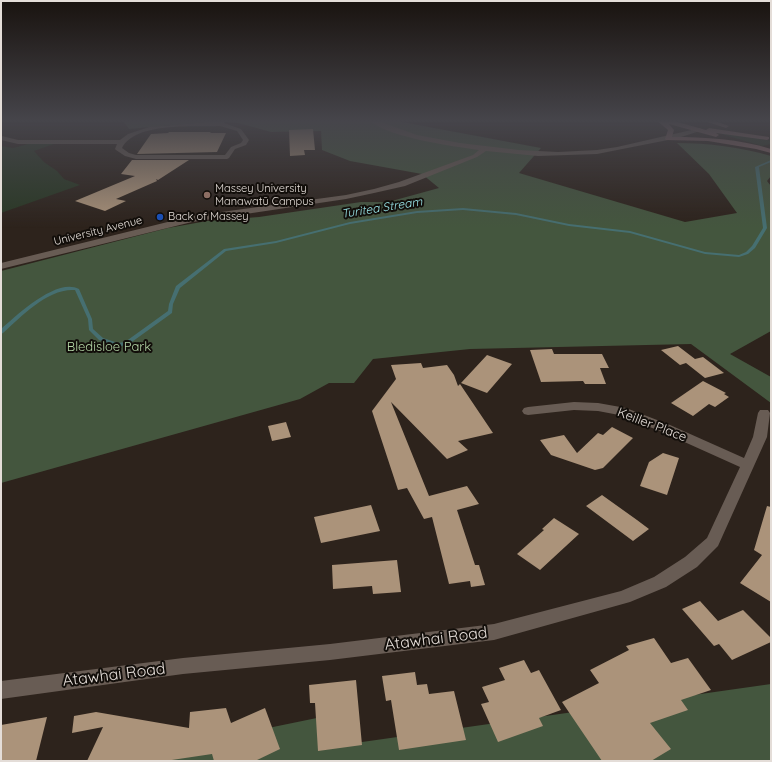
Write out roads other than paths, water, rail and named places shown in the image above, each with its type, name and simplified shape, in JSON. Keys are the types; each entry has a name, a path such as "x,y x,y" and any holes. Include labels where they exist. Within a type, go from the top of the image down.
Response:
{"street":[{"path":"135,157 228,157"},
{"name":"University Avenue","path":"1,266 192,219 346,196 402,184 474,157"},
{"name":"Keiller Place","path":"528,410 574,406 598,407 622,411 665,428 748,465"},
{"name":"Atawhai Road","path":"1,690 183,666 354,650 494,632 624,597 660,582 691,562 713,542 760,436 764,414"}],"waterway":[{"name":"Turitea Stream","path":"1,332 36,302 57,291 68,288 77,289 90,319 91,329 101,339 118,345 127,343 170,312 171,304 178,287 225,250 276,242 350,223 417,212 463,209 516,214 569,225 630,232 705,253 739,256 747,253 754,247 765,228 757,167 771,161"}],"place":[{"name":"Massey University Manawatū Campus","path":"207,195"},
{"name":"Back of Massey","path":"160,217"}],"park label":[{"name":"Bledisloe Park","path":"109,347"}]}
